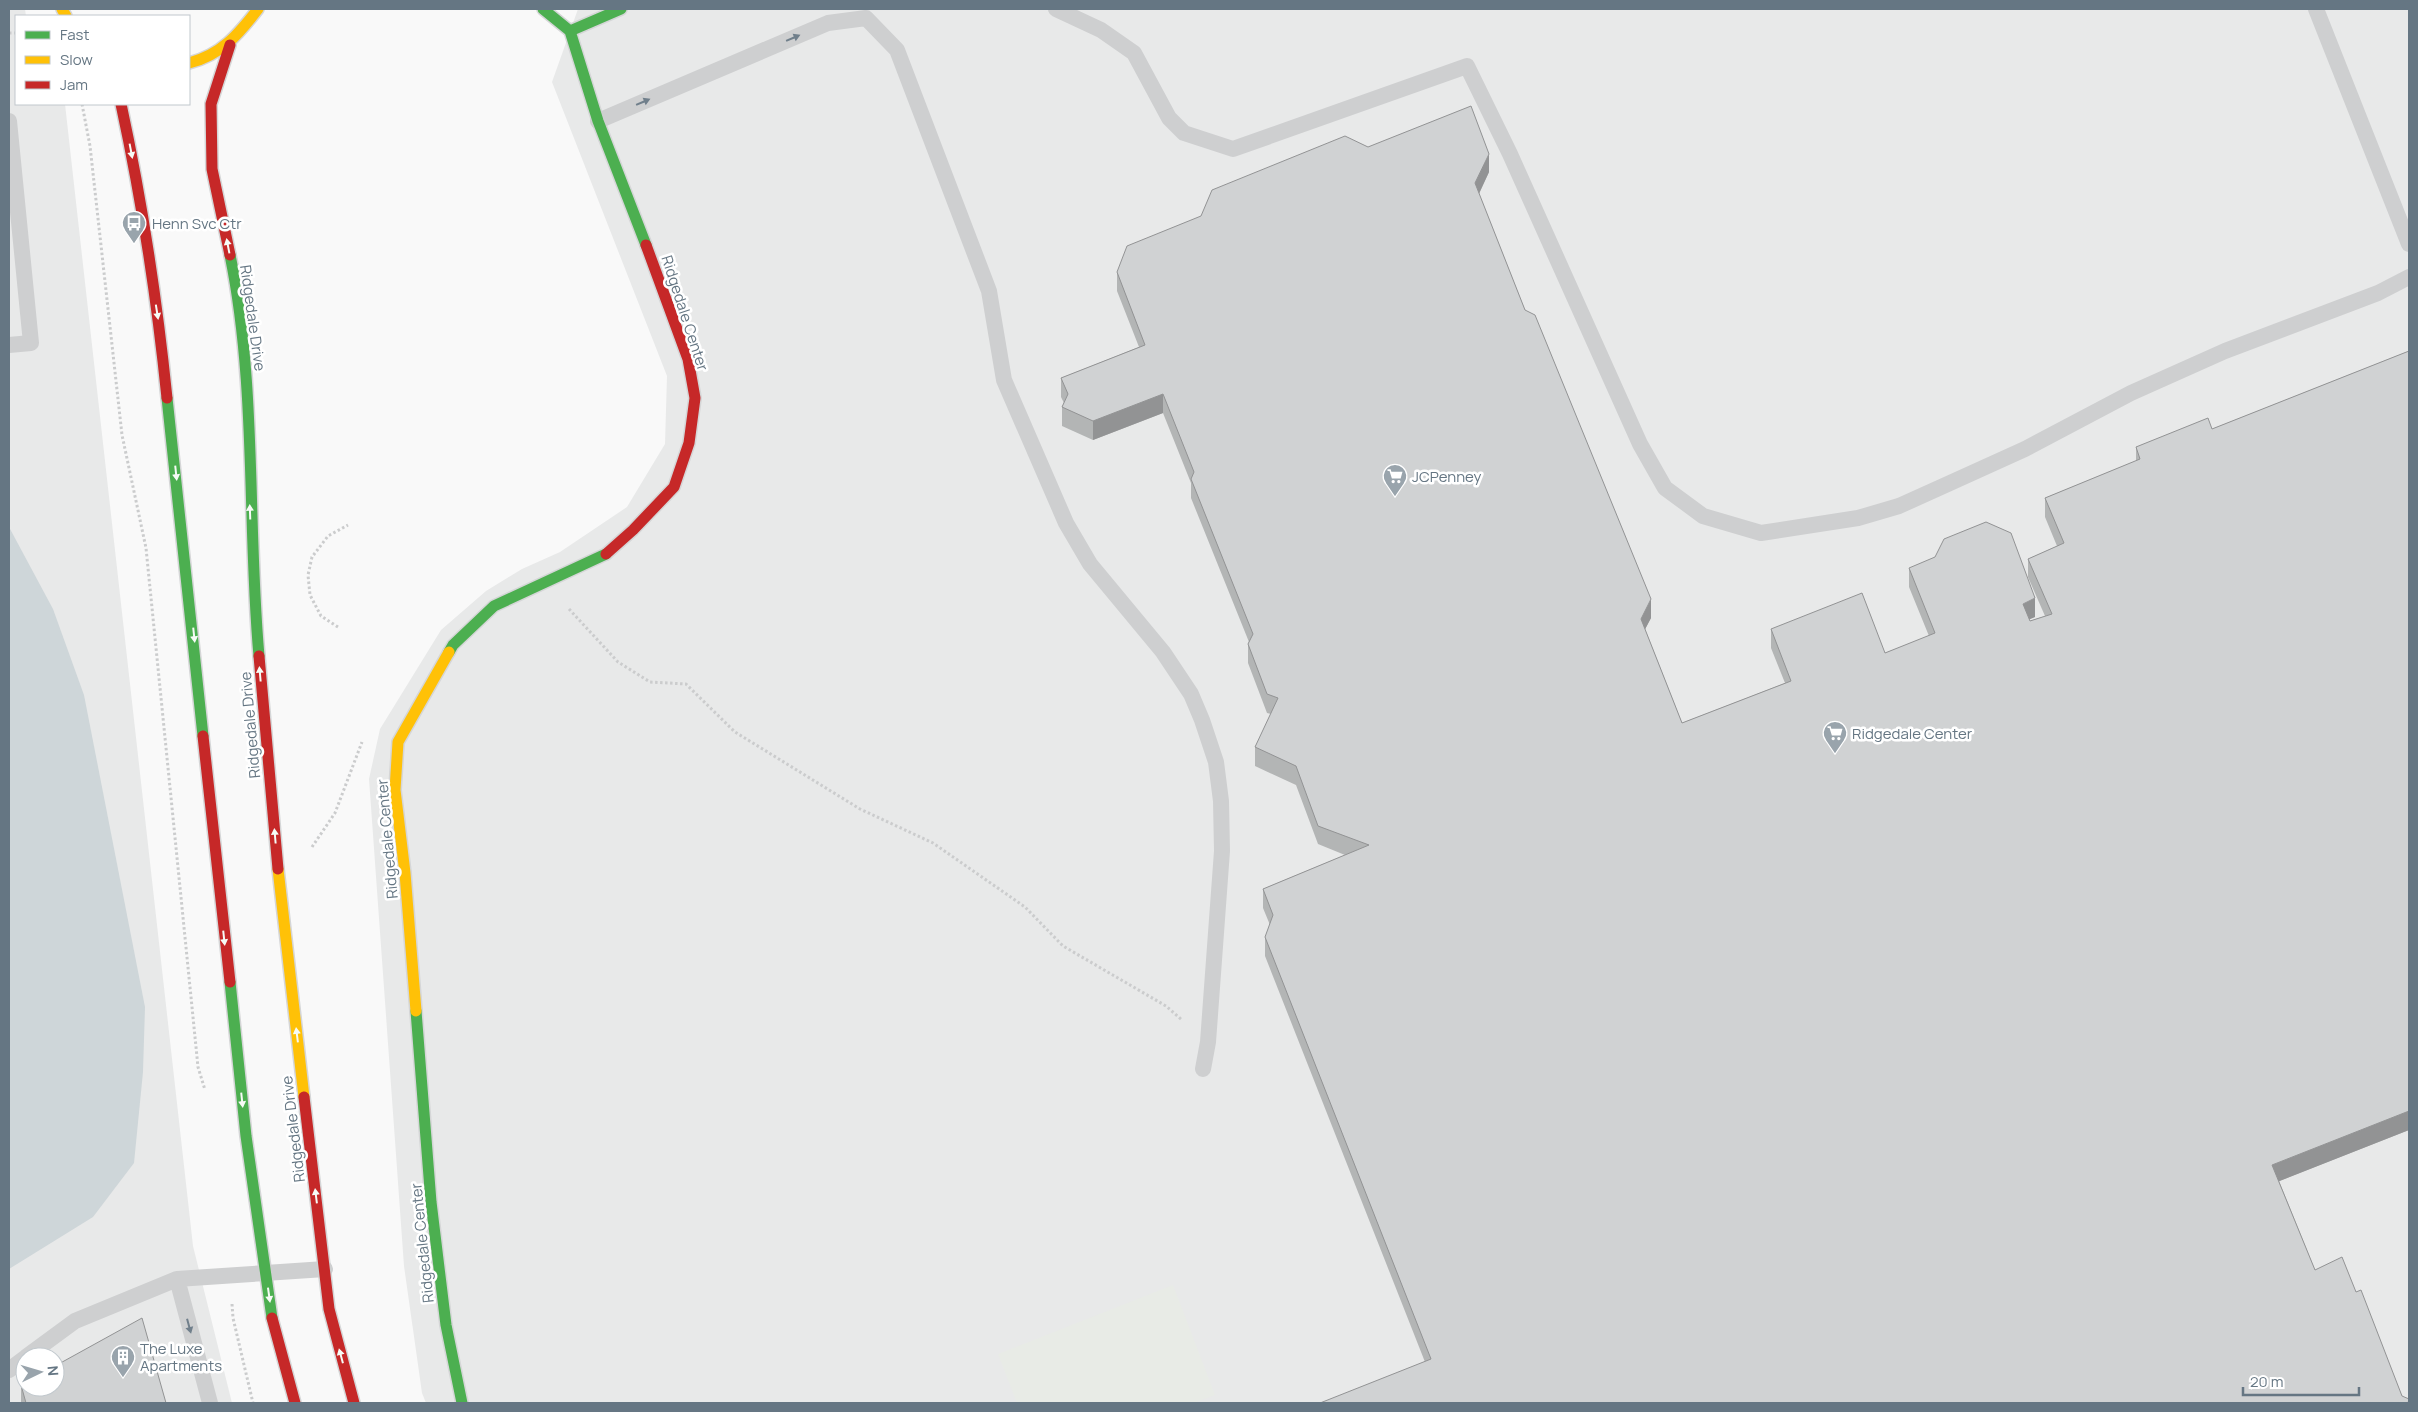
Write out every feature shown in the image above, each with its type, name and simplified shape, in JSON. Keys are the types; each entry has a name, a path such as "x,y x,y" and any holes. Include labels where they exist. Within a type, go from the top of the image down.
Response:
{"street":[{"path":"190,63 200,61 230,45 258,9"},
{"path":"543,9 570,31 621,9"},
{"name":"Ridgedale Center","path":"462,1403 446,1324 431,1202 406,883 395,790 398,742 453,645 494,606 603,557 674,487 689,443 695,398 688,359 672,312 598,121 570,31"},
{"name":"Ridgedale Drive","path":"230,45 211,104 212,169 234,276 246,374 253,588 279,884 329,1309 354,1403"},
{"path":"121,105 133,159 161,341 244,1116 272,1320 295,1403"}],"lane":[{"path":"1056,9 1101,30 1134,53 1169,118 1184,133 1233,149 1467,66 1510,154 1640,444 1665,488 1703,516 1761,533 1858,518 1899,506 2025,448 2131,393 2204,360 2378,293 2409,277"},
{"path":"2316,9 2409,244"},
{"path":"598,121 828,22 866,18 897,50 989,291 1004,380 1066,523 1090,564 1162,652 1191,694 1216,762 1221,801 1221,882 1208,1042 1204,1068"},
{"path":"9,121 31,343 9,345"},
{"path":"40,1347 75,1321 177,1279 325,1270"},
{"path":"177,1279 210,1403"}],"path":[{"path":"82,105 92,160 122,435 146,548 198,1067 206,1094"},
{"path":"338,627 320,616 310,595 308,575 312,557 328,536 348,525"},
{"path":"555,578 566,606 618,662 650,682 686,684 734,732 860,809 933,843 1025,907 1063,946 1166,1006 1208,1042"},
{"path":"312,847 334,813 365,733"},
{"path":"230,1276 233,1318 254,1403"}],"shaded area":[{"path":"9,9 25,9 26,15 15,15 15,105 65,105 193,1246 232,1403 9,1403"},
{"path":"578,9 2409,9 2409,1403 426,1403 422,1393 404,1266 369,779 380,729 441,630 486,591 522,569 560,552 627,507 665,444 667,376 552,82"},
{"path":"9,527 53,609 84,695 145,1007 143,1072 134,1163 93,1217 9,1269"},
{"path":"1173,1285 1215,1395 1194,1403 1017,1403 998,1354"}],"building":[{"name":"Ridgedale Center","path":"1471,106 1489,154 1475,183 1525,310 1535,315 1651,599 1641,619 1682,723 1791,681 1771,629 1862,593 1885,653 1935,633 1909,568 1935,557 1944,539 1986,522 2011,533 2035,598 2023,604 2030,621 2052,614 2028,559 2064,543 2045,498 2140,459 2136,447 2208,418 2212,429 2409,351 2409,1111 2272,1165 2315,1270 2342,1257 2356,1292 2361,1290 2402,1396 2409,1399 2408,1403 1320,1403 1431,1359 1265,937 1273,915 1263,889 1369,845 1318,826 1296,766 1255,747 1278,698 1267,694 1248,644 1253,634 1191,479 1194,472 1163,394 1093,421 1062,407 1068,394 1061,378 1145,345 1117,272 1127,246 1201,216 1212,190 1345,136 1368,147"},
{"path":"142,1318 166,1403 26,1403 24,1397 65,1397 65,1360"}],"traffic: fast":[{"path":"543,9 570,31"},
{"path":"621,9 570,31 598,121 646,245"},
{"path":"230,255 239,304 248,404 255,606 259,656"},
{"path":"167,398 203,736"},
{"path":"449,652 453,645 494,606 606,554"},
{"path":"230,982 246,1136 272,1318"},
{"path":"416,1011 431,1202 446,1325 462,1403"}],"traffic: slow":[{"path":"62,9 65,15"},
{"path":"190,63 210,55 228,43 258,9"},
{"path":"416,1011 405,873 395,790 398,742 449,652"},
{"path":"278,869 304,1097"}],"traffic: jam":[{"path":"230,45 211,104 212,169 230,255"},
{"path":"121,105 136,177 148,251 159,324 167,398"},
{"path":"606,554 633,530 674,487 689,443 695,398 688,359 646,245"},
{"path":"259,656 278,869"},
{"path":"203,736 230,982"},
{"path":"304,1097 329,1309 354,1403"},
{"path":"272,1318 295,1403"}],"place":[{"name":"Henn Svc Ctr","path":"134,244"},
{"name":"JCPenney","path":"1395,497"},
{"name":"Ridgedale Center","path":"1835,754"},
{"name":"The Luxe Apartments","path":"123,1378"}]}
